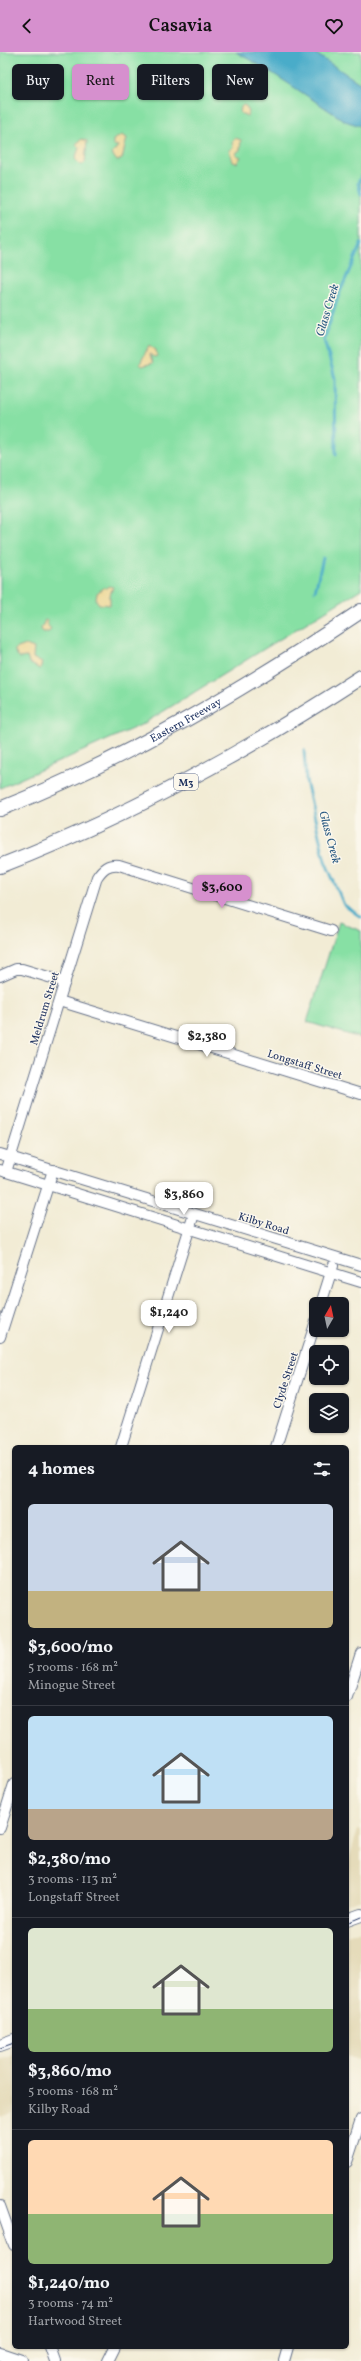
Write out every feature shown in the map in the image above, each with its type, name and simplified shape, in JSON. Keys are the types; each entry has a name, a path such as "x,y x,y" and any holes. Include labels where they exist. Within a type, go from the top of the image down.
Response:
{"highway":[{"name":"Eastern Freeway","path":"0,809 80,775 136,748 200,713 278,666 361,611"},
{"name":"M3","path":"0,866 85,832 181,784 262,738 361,677"}],"main road":[{"path":"349,1919 361,1915"},
{"path":"0,2045 12,2041"},
{"path":"0,2354 21,2361"}],"street":[{"name":"Meldrum Street","path":"3,1171 5,1155 59,1001 97,877 108,866 120,865 331,931"},
{"path":"0,976 22,969 65,982"},
{"name":"Longstaff Street","path":"59,1001 361,1094"},
{"name":"Kilby Road","path":"5,1155 361,1265"},
{"path":"0,1337 53,1170"},
{"path":"3,1171 361,1282"},
{"path":"122,1445 194,1214"},
{"path":"323,1297 335,1257"},
{"name":"Clyde Street","path":"277,1445 311,1337"},
{"path":"349,1691 361,1653"},
{"path":"0,1828 12,1789"},
{"path":"349,2156 361,2119"},
{"path":"0,2206 12,2239"},
{"path":"51,2349 55,2361"},
{"path":"284,2361 287,2349"},
{"path":"108,2361 114,2353"}],"shaded area":[{"path":"358,1829 361,1830 361,1899 349,1903 349,1859"},
{"path":"361,1930 361,2061 349,2057 349,1934"},
{"path":"12,2056 12,2113 0,2117 0,2060"}],"green space":[{"path":"0,52 236,52 257,64 212,64 212,100 268,100 268,70 345,121 361,126 361,589 143,724 0,788"},
{"path":"313,52 361,52 361,84"},
{"path":"339,922 361,931 361,1038 307,1022"}],"sand":[{"path":"243,105 246,106 249,112 247,116 240,113"},
{"path":"122,135 127,138 122,159 117,161 112,154 118,146 113,145 113,140"},
{"path":"235,138 241,140 240,150 236,155 241,157 237,163 232,162 229,150 233,148 232,142"},
{"path":"82,139 87,141 85,163 81,165 75,159 79,148 76,144"},
{"path":"149,345 156,350 157,356 154,357 149,354 153,363 142,366 140,364"},
{"path":"108,586 113,587 110,595 110,605 99,604 96,600 97,593 104,587 106,589"},
{"path":"45,620 48,621 46,623 51,629 49,632 43,632 41,629"},
{"path":"26,645 34,648 33,658 42,663 40,669 29,663 27,657 19,658 15,652 15,649"}],"water":[{"path":"236,52 313,52 361,84 361,126 345,121 268,70 268,64 257,64"}],"waterway":[{"name":"Glass Creek","path":"361,177 358,183 361,194"},
{"name":"Glass Creek","path":"336,455 335,378 324,340 339,294 361,244"},
{"name":"Glass Creek","path":"315,591 323,558"},
{"name":"Glass Creek","path":"304,750 306,781 325,861 344,905 361,917"}],"tram line":[{"path":"349,1922 361,1917"},
{"path":"0,2048 12,2044"}]}
